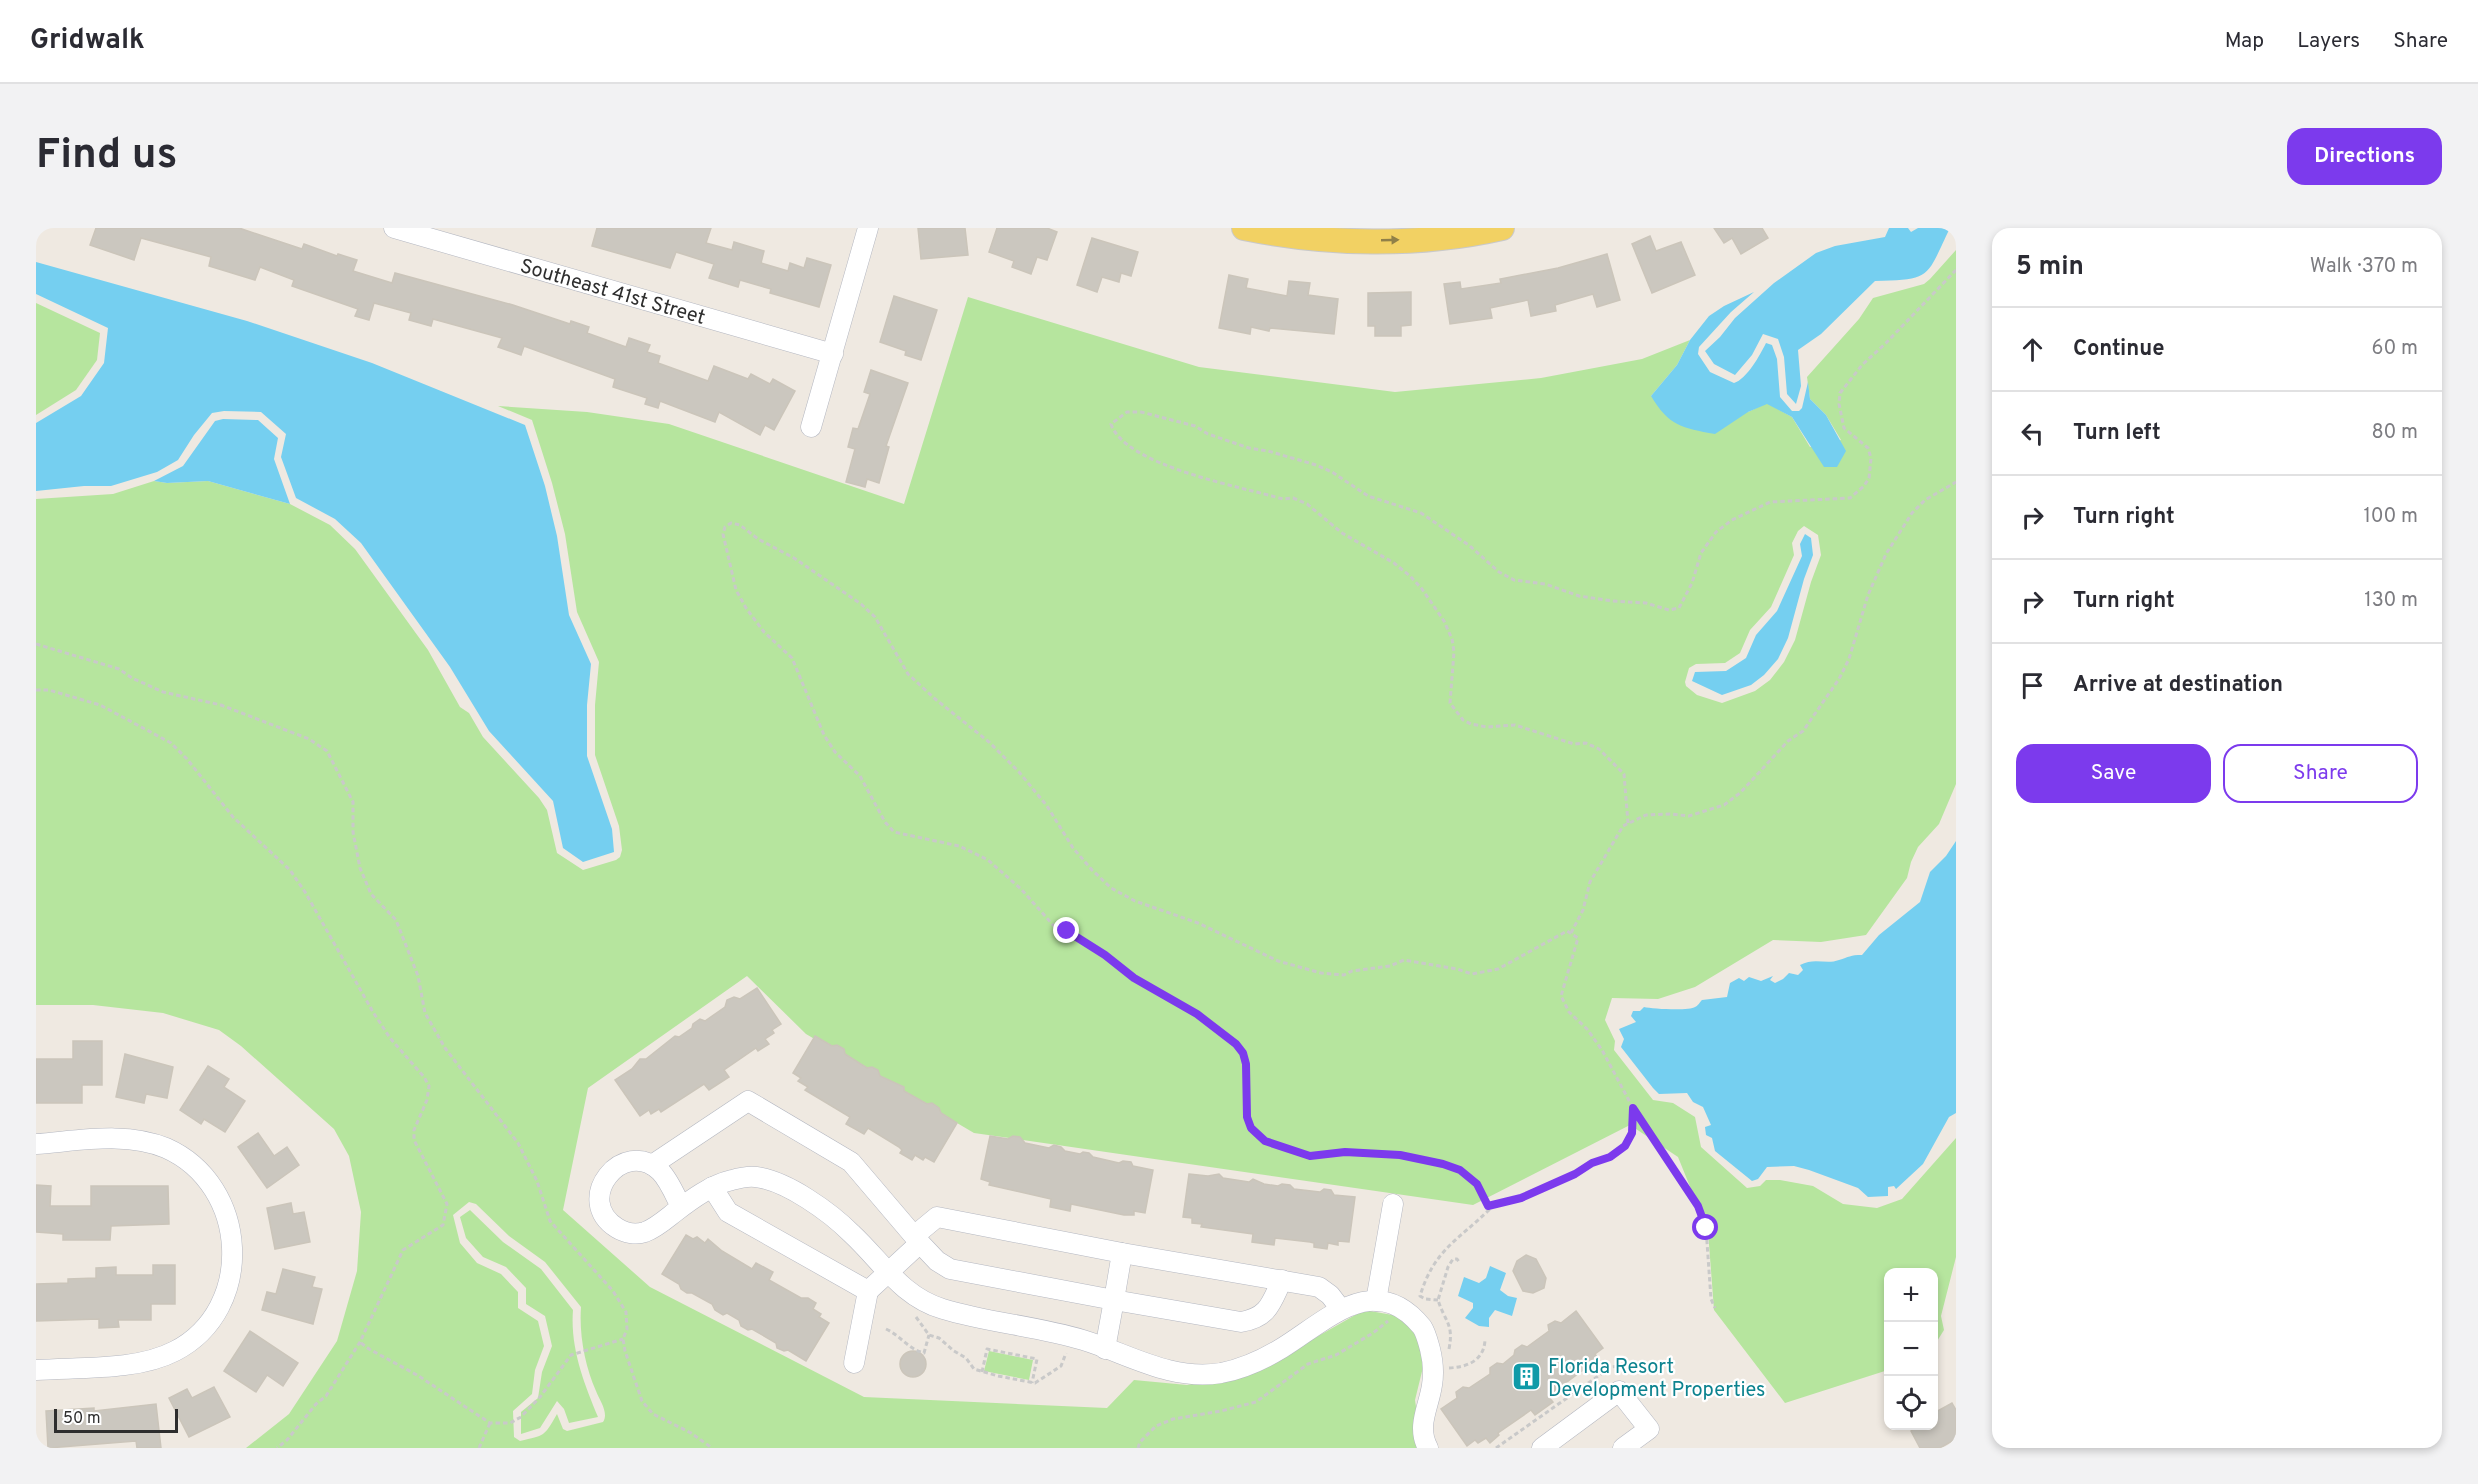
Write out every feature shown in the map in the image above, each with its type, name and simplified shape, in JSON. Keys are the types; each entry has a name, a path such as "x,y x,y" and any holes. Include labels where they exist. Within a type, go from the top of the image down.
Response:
{"main road":[{"path":"1244,228 1416,239 1450,237 1502,228"}],"street":[{"name":"Southeast 41st Street","path":"394,228 833,354"},
{"path":"811,427 868,228"},
{"path":"652,1165 748,1101 851,1162 917,1240 937,1261 950,1269 1241,1322 1257,1319 1269,1308 1282,1280"},
{"path":"36,1144 122,1138 146,1141 168,1149 190,1164 207,1180 220,1198 229,1218 233,1240 228,1285 218,1307 208,1323 176,1351 158,1359 139,1363 36,1370"},
{"path":"681,1207 666,1179 652,1165 627,1162 616,1167 607,1175 601,1186 599,1199 602,1211 609,1221 625,1231 643,1233 712,1187 731,1180 754,1177 786,1186 852,1234 888,1273 916,1298 941,1309 1071,1337 1168,1371 1221,1373 1268,1356 1340,1308 1354,1302 1376,1301 1396,1306 1423,1328 1432,1360 1432,1386 1422,1427 1428,1448"},
{"path":"712,1187 728,1212 868,1292"},
{"path":"1376,1301 1392,1204"},
{"path":"854,1363 868,1292 888,1273 937,1217 1122,1253 1319,1287 1330,1295 1340,1308"},
{"path":"1106,1349 1122,1253"},
{"path":"1542,1448 1619,1391 1649,1430 1623,1448"}],"path":[{"path":"1628,823 1624,774 1599,749 1586,743 1574,744 1515,725 1487,727 1463,720 1450,703 1455,652 1452,639 1434,606 1410,576 1385,557 1342,532 1307,504 1293,498 1284,498 1199,476 1158,463 1129,448 1115,434 1111,424 1126,412 1141,411 1178,420 1249,448 1316,465 1332,472 1368,496 1421,513 1470,546 1499,572 1514,580 1545,584 1579,596 1646,603 1669,609 1679,608 1692,583 1701,554 1716,532 1732,520 1770,502 1850,498 1864,486 1869,478 1871,458 1868,448 1844,428 1839,404 1840,393 1862,365 1956,270"},
{"path":"1571,933 1583,910 1590,882 1623,826 1646,815 1670,813 1689,816 1724,805 1740,793 1788,741 1803,731 1839,679 1849,659 1868,595 1886,554 1912,513 1925,500 1956,482"},
{"path":"1438,1300 1425,1299 1420,1296 1426,1276 1439,1255 1490,1209 1477,1184 1460,1170 1400,1155 1345,1152 1310,1156 1265,1141 1251,1128 1247,1117 1246,1064 1243,1053 1236,1044 1197,1014 1134,978 1105,955 1067,931 1054,926 1021,889 988,860 959,846 894,832 885,822 860,776 835,752 825,735 792,658 764,632 736,590 723,534 725,527 731,523 740,525 758,539 794,558 861,604 875,617 908,674 989,742 1019,772 1047,806 1073,848 1092,870 1112,888 1135,901 1197,923 1278,961 1322,973 1344,975 1352,971 1390,966 1404,960 1457,969 1472,974 1498,969 1567,931 1578,938 1561,996 1569,1012 1587,1029 1602,1050 1633,1108 1698,1206 1706,1228 1711,1299 1715,1308"},
{"path":"36,645 118,669 163,692 221,705 309,739 327,751 353,802 354,832 360,868 370,894 396,920 418,976 425,1013 444,1048 518,1143 537,1181 550,1221 613,1291 626,1312 627,1329 622,1339 629,1368 642,1401 653,1414 691,1433 712,1448"},
{"path":"36,690 49,690 100,705 171,743 179,751 233,816 290,870 306,892 379,1021 429,1086 427,1100 414,1130 414,1140 447,1204 443,1225 403,1250 360,1342 327,1396 316,1404 287,1440 277,1448"},
{"path":"1488,1206 1528,1196 1575,1174 1592,1163 1610,1157 1625,1146 1632,1133 1633,1108"},
{"path":"1138,1448 1140,1442 1156,1426 1173,1419 1221,1412 1256,1402 1308,1364 1336,1355 1372,1333 1402,1310"},
{"path":"886,1329 898,1336 912,1350 924,1353 929,1335 939,1338 954,1352 966,1358 974,1368 982,1372 1032,1383 1043,1380 1061,1366 1071,1337"},
{"path":"360,1342 369,1350 438,1388 490,1423 510,1423 521,1417 554,1380 571,1355 622,1339"},
{"path":"1447,1368 1467,1365 1478,1360 1485,1348 1485,1340"},
{"path":"982,1372 987,1349 1036,1359 1032,1383"},
{"path":"1496,1448 1611,1367 1620,1366"},
{"path":"479,1448 490,1423"}],"green space":[{"path":"1956,250 1956,784 1939,824 1918,847 1907,878 1866,935 1821,942 1773,940 1695,987 1658,999 1612,998 1605,1020 1615,1041 1614,1050 1653,1100 1673,1103 1695,1117 1701,1147 1747,1188 1760,1186 1766,1180 1780,1180 1813,1186 1843,1204 1877,1208 1902,1199 1956,1138 1956,1257 1941,1316 1944,1330 1938,1340 1938,1268 1884,1268 1884,1371 1785,1403 1714,1310 1708,1231 1678,1157 1630,1125 1473,1205 974,1133 806,1034 747,976 588,1088 563,1210 650,1287 864,1397 1107,1408 1134,1380 1187,1385 1255,1372 1364,1310 1404,1317 1427,1351 1415,1400 1422,1448 246,1448 289,1414 337,1341 357,1271 361,1212 349,1156 334,1129 241,1046 219,1030 163,1013 93,1005 36,1005 36,499 113,494 154,481 167,483 208,481 290,504 330,525 355,549 428,650 460,707 469,713 483,737 539,798 547,810 557,853 583,870 616,860 620,857 622,850 619,826 595,755 595,705 599,662 577,612 565,534 532,420 498,406 587,412 669,424 904,504 968,297 1199,367 1395,392 1541,378 1642,359 1690,340 1677,365 1651,396 1748,412 1767,403 1792,417 1810,447 1841,440 1826,415 1810,399 1807,377 1859,319 1873,298 1924,284","holes":["1804,526 1818,535 1821,555 1795,640 1784,662 1770,680 1755,691 1722,703 1697,695 1686,686 1689,668 1696,664 1725,663 1740,653 1750,630 1771,607 1794,555 1792,543 1798,531","469,1202 476,1204 509,1236 545,1262 581,1307 581,1328 586,1361 604,1411 603,1422 567,1431 563,1429 557,1414 543,1434 520,1441 514,1437 513,1411 532,1394 535,1370 544,1346 538,1321 518,1308 518,1292 501,1274 477,1263 460,1243 453,1215"]},
{"path":"36,303 100,333 97,360 76,390 36,415"},
{"path":"470,1210 503,1242 541,1269 573,1310 576,1352 598,1417 569,1423 564,1409 557,1401 540,1428 521,1434 521,1412 538,1398 542,1372 552,1346 545,1316 526,1304 526,1288 506,1267 483,1257 466,1238 460,1217"},
{"path":"989,1351 1033,1360 1029,1380 984,1371"}],"water":[{"path":"1889,228 1908,228 1911,232 1918,228 1950,228 1931,266 1925,272 1918,277 1908,279 1875,281 1821,334 1798,350 1801,386 1796,404 1787,394 1784,357 1778,339 1763,334 1752,355 1735,375 1714,364 1705,351 1735,318 1774,283 1816,253 1835,246 1885,237"},
{"path":"36,262 247,321 372,363 525,425 545,486 557,536 569,615 591,664 587,705 587,756 612,829 614,852 583,862 563,848 553,801 489,731 450,667 361,543 335,519 296,498 281,457 286,434 261,412 212,413 178,460 157,472 111,486 36,491 36,423 81,396 104,363 108,328 36,294"},
{"path":"1754,292 1731,312 1699,347 1698,354 1710,372 1734,383 1748,372 1766,343 1772,345 1777,359 1780,397 1792,411 1799,411 1802,408 1808,382 1810,399 1826,415 1846,451 1837,467 1824,467 1792,417 1767,404 1748,412 1715,434 1694,430 1670,420 1651,396 1677,365 1690,340 1709,316"},
{"path":"223,419 258,420 278,438 274,459 290,504 208,481 167,483 154,481 183,466 215,421"},
{"path":"1805,534 1811,538 1813,555 1788,638 1778,659 1764,675 1751,685 1722,695 1692,681 1695,672 1726,671 1746,658 1756,635 1777,611 1802,556 1800,544"},
{"path":"1956,841 1956,1113 1949,1117 1923,1164 1896,1189 1894,1186 1888,1187 1888,1196 1868,1197 1858,1188 1794,1166 1767,1167 1758,1179 1752,1181 1715,1151 1712,1138 1706,1135 1705,1127 1711,1125 1703,1107 1693,1102 1687,1093 1659,1094 1653,1088 1621,1047 1624,1039 1619,1029 1636,1022 1631,1016 1633,1011 1640,1011 1644,1007 1686,1009 1696,1006 1702,1000 1727,997 1730,983 1739,978 1744,981 1749,977 1761,981 1773,976 1770,980 1775,983 1789,973 1798,975 1803,970 1800,965 1805,963 1830,962 1862,955 1879,935 1920,902 1930,872 1946,856"},
{"path":"1490,1266 1506,1273 1500,1290 1508,1296 1517,1298 1512,1316 1495,1310 1489,1318 1489,1327 1479,1326 1465,1318 1473,1308 1473,1303 1458,1296 1464,1277 1479,1283 1486,1278"}],"building":[{"path":"96,228 239,228 302,249 304,244 337,256 338,254 357,260 353,271 392,283 395,273 513,305 570,324 571,321 589,327 587,333 626,347 629,338 650,345 647,352 660,356 658,363 708,381 714,366 748,379 751,374 770,384 773,379 795,391 774,430 765,425 760,435 719,412 715,422 660,401 658,408 645,404 647,398 613,387 615,379 524,346 521,355 498,347 502,338 433,319 431,326 409,320 411,313 374,303 369,320 355,316 358,309 292,286 294,280 260,267 255,280 209,266 211,257 141,238 134,260 90,245"},
{"path":"597,228 711,228 706,243 732,250 734,242 764,251 761,263 788,271 790,263 804,268 807,258 831,265 819,307 770,293 771,289 740,280 738,287 709,278 714,264 676,252 670,268 592,246"},
{"path":"918,228 965,228 968,255 921,259"},
{"path":"997,228 1047,228 1057,232 1047,260 1037,257 1031,274 1012,267 1014,261 989,252"},
{"path":"1714,228 1762,228 1768,238 1741,254 1732,238 1724,243"},
{"path":"1650,236 1656,251 1681,242 1695,275 1652,293 1632,244"},
{"path":"1092,238 1138,252 1131,276 1121,273 1119,282 1102,277 1097,292 1077,285"},
{"path":"1607,254 1620,300 1597,307 1593,294 1555,305 1556,311 1531,316 1528,300 1490,308 1492,318 1450,324 1444,284 1460,282 1461,289 1501,283 1500,279 1558,268"},
{"path":"1229,275 1248,279 1246,288 1287,296 1289,281 1310,283 1308,295 1338,299 1334,334 1270,328 1269,331 1251,327 1250,334 1219,328"},
{"path":"1411,292 1411,325 1401,326 1401,336 1375,336 1375,326 1368,326 1368,293"},
{"path":"894,296 937,310 921,360 905,355 906,351 880,342"},
{"path":"871,370 908,383 886,446 889,447 879,483 867,479 865,487 846,482 855,449 848,447 853,428 858,429 870,394 864,392"},
{"path":"757,988 781,1024 765,1039 769,1044 758,1051 756,1048 724,1070 729,1077 709,1090 704,1084 661,1112 659,1109 651,1114 649,1110 640,1116 615,1080 632,1069 640,1059 646,1059 675,1036 679,1037 692,1028 693,1024 700,1019 705,1021 725,1007 727,1000 734,997 740,999"},
{"path":"815,1036 832,1046 837,1045 844,1049 845,1054 867,1068 872,1067 878,1070 880,1076 904,1087 904,1091 927,1104 932,1103 939,1108 941,1113 957,1123 934,1162 925,1157 923,1160 915,1155 912,1160 900,1153 902,1150 899,1147 868,1128 864,1134 846,1124 850,1117 805,1090 808,1087 798,1081 801,1078 793,1073"},
{"path":"73,1041 102,1041 102,1085 82,1085 82,1103 36,1103 36,1059 73,1059"},
{"path":"125,1054 173,1067 167,1098 146,1094 144,1103 116,1097"},
{"path":"208,1066 229,1079 224,1087 245,1101 225,1132 204,1119 201,1124 180,1110"},
{"path":"258,1133 274,1156 287,1147 299,1165 267,1188 238,1147"},
{"path":"990,1136 1008,1139 1013,1136 1020,1137 1025,1143 1049,1148 1054,1145 1065,1151 1089,1153 1093,1157 1119,1163 1131,1162 1133,1166 1153,1170 1145,1213 1134,1211 1134,1215 1124,1215 1071,1204 1070,1211 1050,1207 1051,1199 989,1185 990,1182 981,1179"},
{"path":"1189,1174 1208,1176 1219,1174 1223,1178 1249,1182 1253,1179 1264,1184 1290,1185 1294,1189 1320,1192 1324,1189 1331,1190 1334,1195 1355,1197 1349,1242 1338,1241 1338,1245 1328,1243 1327,1249 1314,1247 1314,1243 1310,1242 1275,1238 1274,1245 1252,1242 1253,1234 1201,1227 1202,1224 1192,1223 1192,1218 1183,1217"},
{"path":"36,1185 51,1186 50,1206 91,1206 91,1186 168,1186 169,1224 111,1226 110,1240 63,1240 63,1234 36,1232"},
{"path":"291,1203 293,1214 304,1212 310,1242 275,1249 267,1208"},
{"path":"686,1235 693,1239 697,1237 705,1243 708,1239 722,1251 752,1269 756,1263 773,1272 769,1280 801,1298 808,1298 816,1303 813,1309 821,1314 819,1317 829,1323 806,1361 788,1350 777,1348 776,1343 752,1329 748,1330 741,1326 739,1320 727,1313 723,1315 715,1310 712,1304 692,1293 687,1293 681,1289 679,1284 662,1274"},
{"path":"1526,1255 1536,1259 1546,1278 1544,1288 1533,1293 1523,1291 1513,1271 1517,1261"},
{"path":"153,1265 175,1265 175,1304 151,1304 151,1320 118,1320 119,1327 99,1328 99,1319 36,1321 36,1284 68,1283 68,1279 96,1278 96,1268 116,1267 116,1275 153,1275"},
{"path":"283,1269 315,1277 312,1287 322,1289 313,1324 262,1310 267,1292 276,1294"},
{"name":"Florida Resort Development Properties","path":"1576,1311 1603,1348 1595,1354 1597,1357 1588,1363 1590,1365 1548,1396 1553,1402 1535,1415 1531,1410 1498,1433 1499,1435 1490,1443 1486,1438 1478,1443 1475,1440 1467,1446 1441,1409 1457,1398 1456,1392 1463,1387 1469,1388 1490,1374 1490,1368 1497,1363 1503,1364 1522,1345 1527,1347 1549,1331 1548,1325 1555,1321 1561,1323"},
{"path":"250,1331 298,1363 283,1386 267,1375 256,1392 224,1371"},
{"path":"913,1351 922,1355 926,1364 922,1373 913,1377 904,1373 900,1364 904,1355"},
{"path":"214,1387 230,1417 189,1437 169,1398 187,1389 192,1398"},
{"path":"1952,1403 1956,1410 1956,1439 1940,1448 1920,1448 1911,1431 1938,1430 1938,1411"},
{"path":"156,1404 161,1448 137,1448 136,1441 48,1448 46,1411 94,1408 94,1411"}],"place":[{"name":"Florida Resort Development Properties","path":"1527,1377"}],"route":[{"path":"1067,931 1087,946 1105,955 1134,978 1197,1014 1236,1044 1243,1053 1246,1064 1247,1117 1251,1128 1258,1137 1265,1141 1310,1156 1345,1152 1400,1155 1443,1164 1460,1170 1477,1184 1488,1206 1521,1198 1575,1174 1592,1163 1610,1157 1625,1146 1632,1133 1633,1108 1698,1206 1706,1228"}]}
